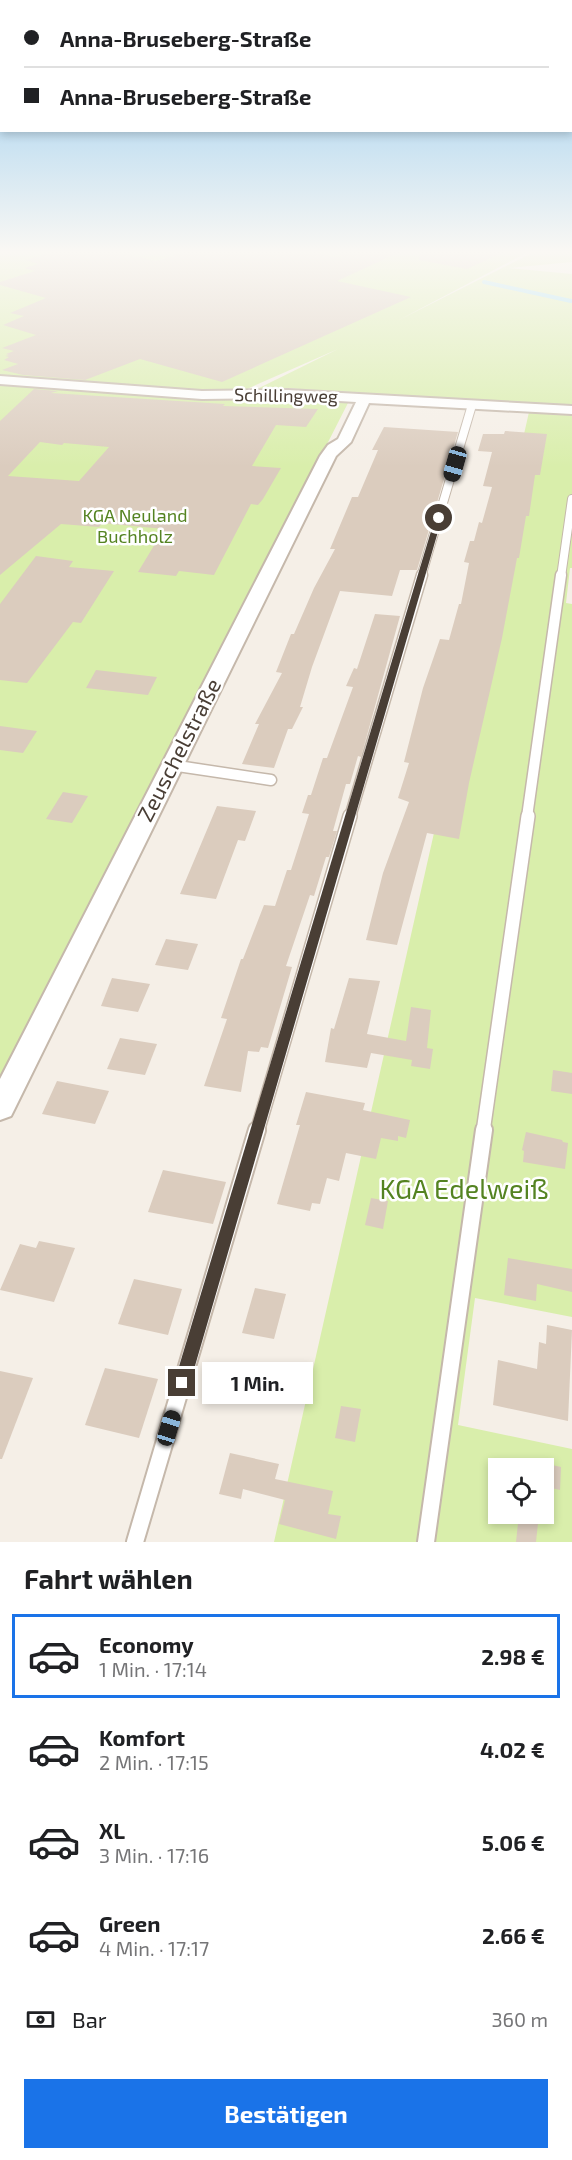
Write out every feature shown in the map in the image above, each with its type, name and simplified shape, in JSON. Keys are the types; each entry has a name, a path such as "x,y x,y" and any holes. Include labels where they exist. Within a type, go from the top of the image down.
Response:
{"street":[{"name":"Schillingweg","path":"0,380 202,395 288,394 572,410"},
{"name":"Zeuschelstraße","path":"0,1108 328,456 333,448 344,442 364,399"}],"lane":[{"path":"135,1542 472,405"},
{"path":"426,1542 572,499"},
{"path":"171,765 272,780"}],"green space":[{"name":"KGA Neuland Buchholz","path":"0,323 572,323 572,407 285,388 255,390 338,349 233,395 348,403 0,1086"},
{"name":"KGA Edelweiß","path":"529,412 572,414 572,568 570,568 566,603 572,604 572,1317 475,1298 458,1425 572,1449 572,1542 274,1542"}],"building":[{"path":"8,323 353,323 222,382 140,359 85,380 23,375 2,370 18,364 4,360 9,357 5,356 9,355 6,354 14,351 2,348 36,335 3,325"},
{"path":"34,389 58,391 51,393 225,404 223,406 318,409 306,427 276,425 252,466 281,468 258,505 251,504 214,575 179,571 176,576 138,572 164,529 102,523 99,527 61,524 0,575 0,421","holes":["40,442 62,445 64,443 109,447 79,481 8,476"]},
{"path":"384,427 458,432 417,570 400,570 392,596 340,591 312,667 300,707 303,707 292,729 288,729 274,768 242,764 259,724 255,724 282,673 276,672 291,634 294,634 314,588 335,549 330,549 352,497 358,497 378,450 372,450"},
{"path":"505,431 547,434 540,475 535,475 529,516 526,516 459,839 427,833 397,945 366,940 383,873 409,802 398,798 409,763 404,762 423,688 440,639 449,640 459,604 461,604 469,563 464,562 470,541 474,541 479,522 482,523 492,487 483,486 492,452 478,451 483,434 504,434"},
{"path":"36,556 73,561 69,567 114,571 81,623 73,622 27,683 0,680 0,604"},
{"path":"375,614 400,616 361,757 358,756 350,784 346,784 333,831 337,831 329,857 326,857 314,896 310,895 286,966 292,967 268,1048 261,1047 259,1052 248,1051 241,1092 204,1086 227,1019 221,1018 241,959 243,959 264,905 275,906 287,870 291,870 309,814 302,813 308,795 311,795 323,758 327,758 353,687 346,686 354,668 357,669"},
{"path":"96,670 157,677 148,695 86,688"},
{"path":"0,726 37,731 23,753 0,750"},
{"path":"63,792 88,796 72,823 46,819"},
{"path":"217,806 256,811 245,841 238,840 216,899 180,894"},
{"path":"166,939 198,944 188,970 155,965"},
{"path":"112,978 150,984 138,1012 101,1006"},
{"path":"349,978 380,981 367,1034 406,1041 411,1007 431,1010 427,1048 433,1049 430,1069 411,1066 412,1060 371,1053 367,1068 325,1062 331,1028 334,1029"},
{"path":"120,1038 157,1044 145,1075 107,1069"},
{"path":"553,1070 572,1073 572,1094 551,1091"},
{"path":"57,1081 109,1091 95,1124 42,1114"},
{"path":"306,1092 365,1103 363,1110 410,1120 406,1138 398,1136 398,1141 381,1138 376,1159 346,1153 339,1181 327,1178 320,1204 312,1203 310,1211 277,1204 300,1125 296,1125"},
{"path":"526,1132 568,1143 565,1169 523,1162 524,1151 522,1150"},
{"path":"163,1170 226,1182 213,1224 148,1212"},
{"path":"371,1198 388,1201 383,1229 365,1225"},
{"path":"39,1241 75,1248 54,1302 0,1290 20,1244 36,1248"},
{"path":"508,1258 572,1269 572,1292 537,1284 536,1301 504,1295"},
{"path":"134,1279 182,1289 168,1335 118,1324"},
{"path":"255,1288 286,1294 274,1339 242,1333"},
{"path":"547,1325 572,1330 568,1421 493,1405 498,1360 537,1369 539,1342 546,1344"},
{"path":"105,1368 158,1379 139,1438 85,1425"},
{"path":"0,1371 33,1378 2,1459 0,1459"},
{"path":"341,1406 361,1409 355,1442 335,1438"},
{"path":"230,1453 279,1464 275,1479 333,1491 328,1514 341,1516 336,1539 279,1524 285,1500 243,1489 241,1499 219,1494"},
{"path":"554,1465 561,1467 560,1490 554,1489"},
{"path":"518,1524 538,1524 536,1542 516,1542"}],"route":[{"path":"182,1383 439,518"}]}
